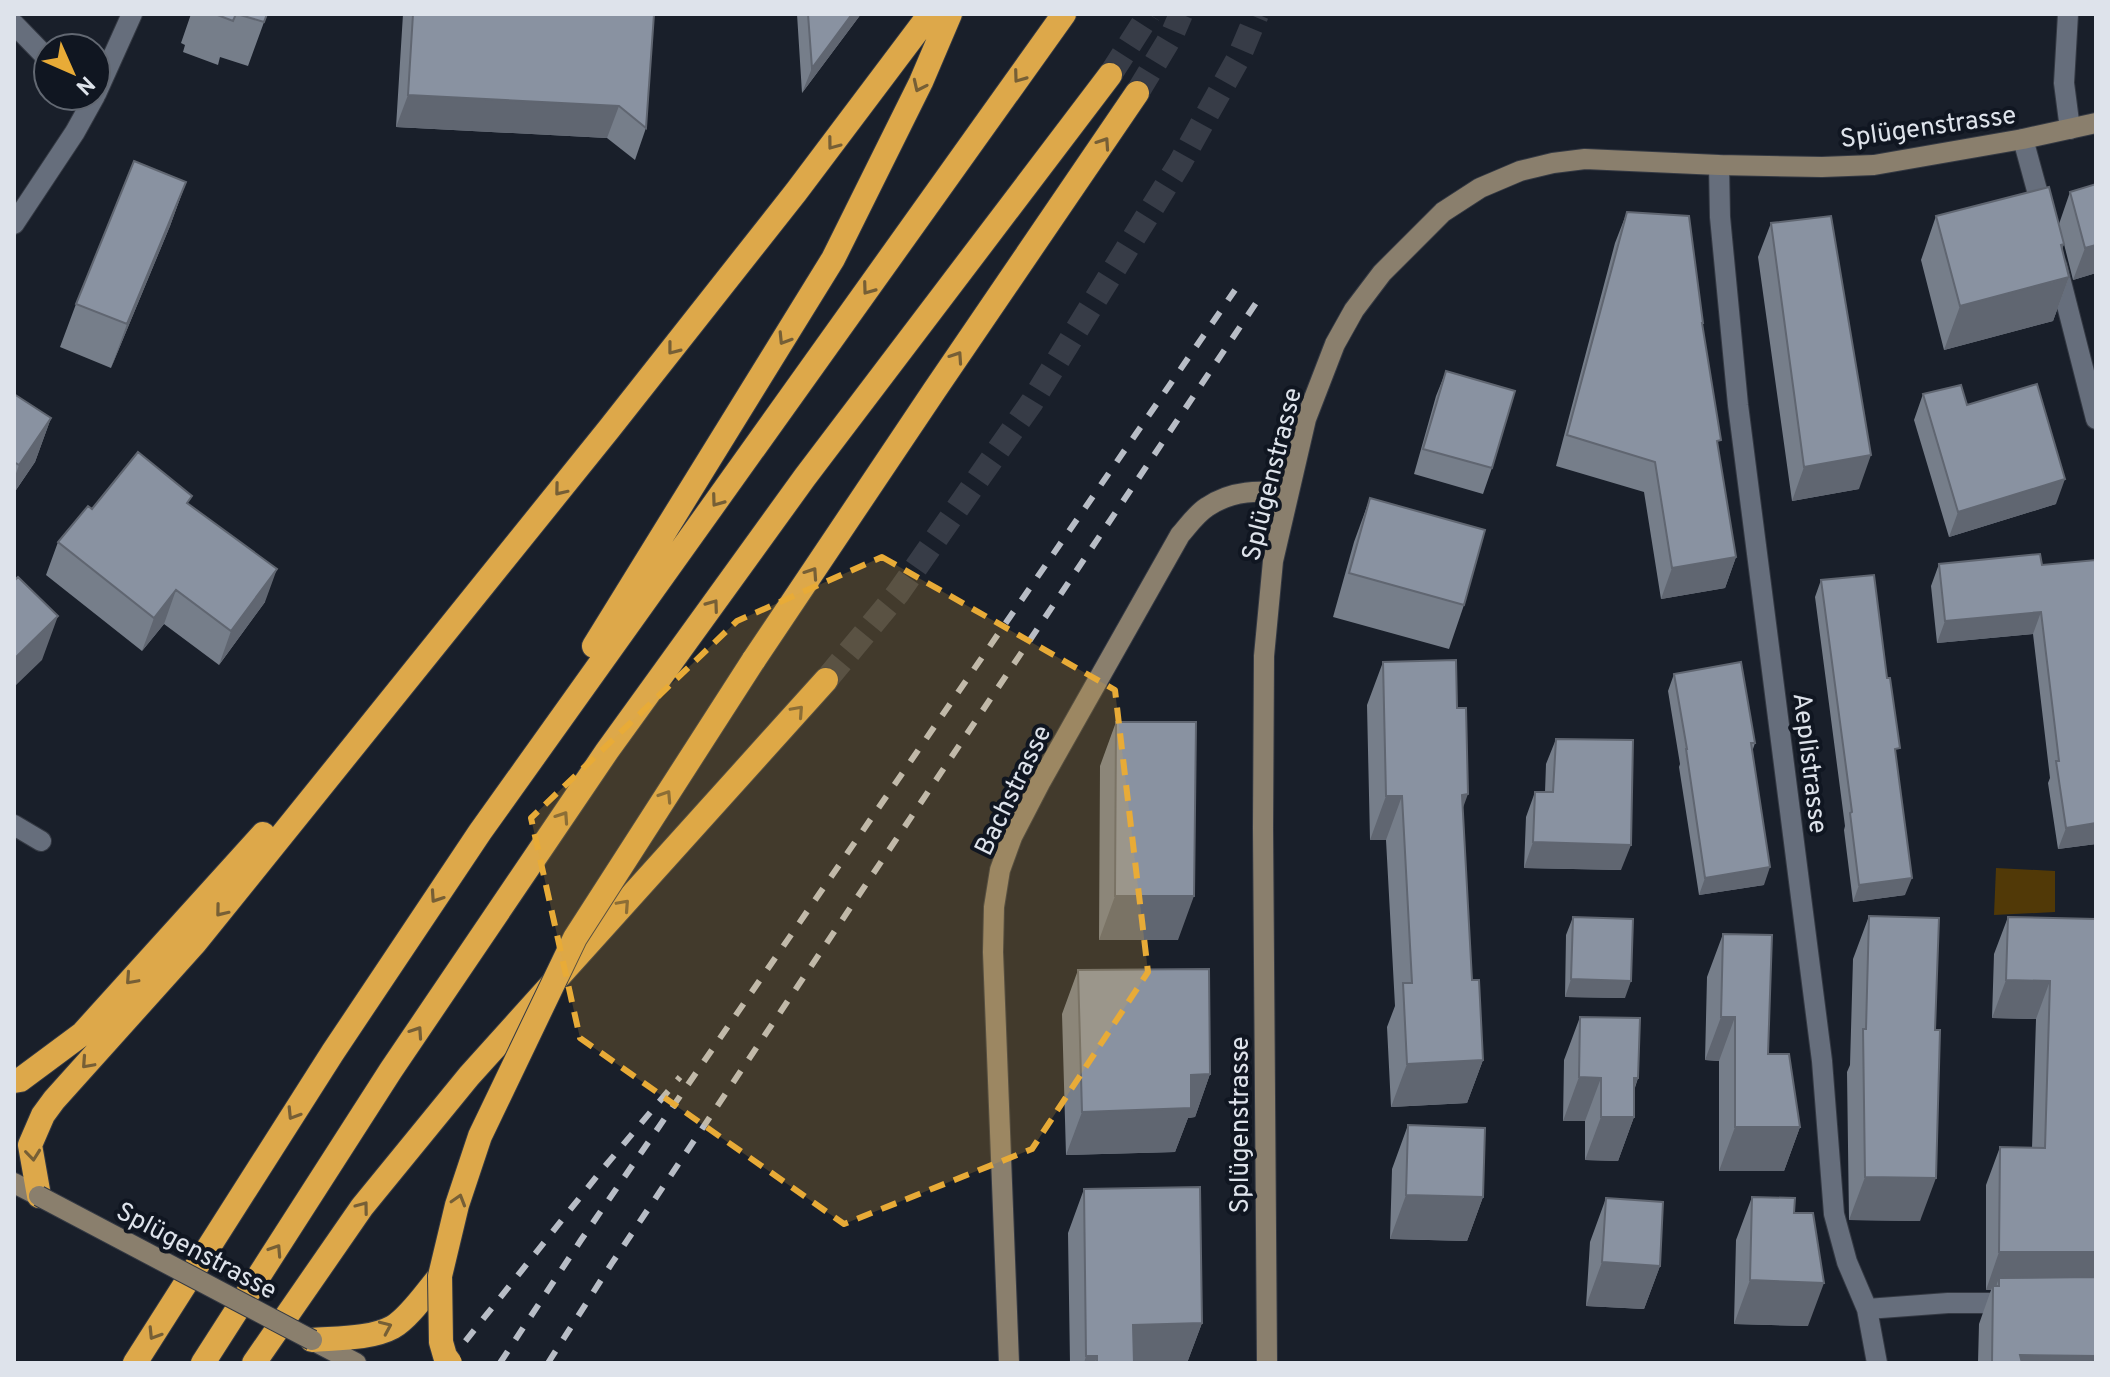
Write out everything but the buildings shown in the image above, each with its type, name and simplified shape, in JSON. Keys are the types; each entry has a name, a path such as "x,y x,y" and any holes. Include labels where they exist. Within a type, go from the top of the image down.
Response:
{"highway":[{"path":"39,1196 30,1145 43,1115 54,1100 195,943 609,429 796,192 930,14"},
{"path":"480,832 833,259 921,82 950,14"},
{"path":"135,1363 333,1052 480,832 1064,14"},
{"path":"203,1363 391,1070 607,751 805,477 1110,75"},
{"path":"450,1363 441,1342 440,1276 457,1205 480,1136 575,938 753,661 1137,93"},
{"path":"14,1081 20,1080 82,1034 411,674"},
{"path":"254,1363 362,1207 469,1076 826,680"},
{"path":"312,1340 361,1337 394,1327 440,1276"}],"main road":[{"name":"Splügenstrasse","path":"1267,1363 1264,656 1273,561 1306,419 1335,344 1354,310 1382,273 1443,212 1480,188 1520,171 1585,159 1719,165 1874,165 2096,123"},
{"name":"Bachstrasse","path":"1009,1363 993,952 994,907 1000,870 1012,837 1041,781 1180,535 1204,508 1221,499 1249,492 1288,494"},
{"name":"Splügenstrasse","path":"14,1183 356,1363"}],"street":[{"path":"112,57 132,14"},
{"path":"2068,14 2064,83 2070,129"},
{"path":"14,24 32,43"},
{"path":"14,224 86,112"},
{"path":"2023,139 2096,419"},
{"name":"Aeplistrasse","path":"1719,165 1720,217 1738,405 1821,1045 1834,1214 1847,1262 1867,1309 1877,1363"},
{"path":"14,825 41,841"},
{"path":"1867,1309 1948,1303 2037,1303"}],"highlighted area":[{"path":"882,557 1115,690 1148,972 1032,1149 844,1224 580,1038 531,818 737,621"}],"shaded area":[{"path":"1996,868 2055,871 2055,912 1994,915"}],"tunnel":[{"path":"1110,75 1149,14"},
{"path":"1137,93 1181,14"},
{"path":"826,680 898,593 1032,402 1180,163 1239,57 1257,14"}],"railway":[{"path":"500,1363 581,1240 1235,290"},
{"path":"548,1363 1256,303"},
{"path":"448,1363 680,1077"}]}
